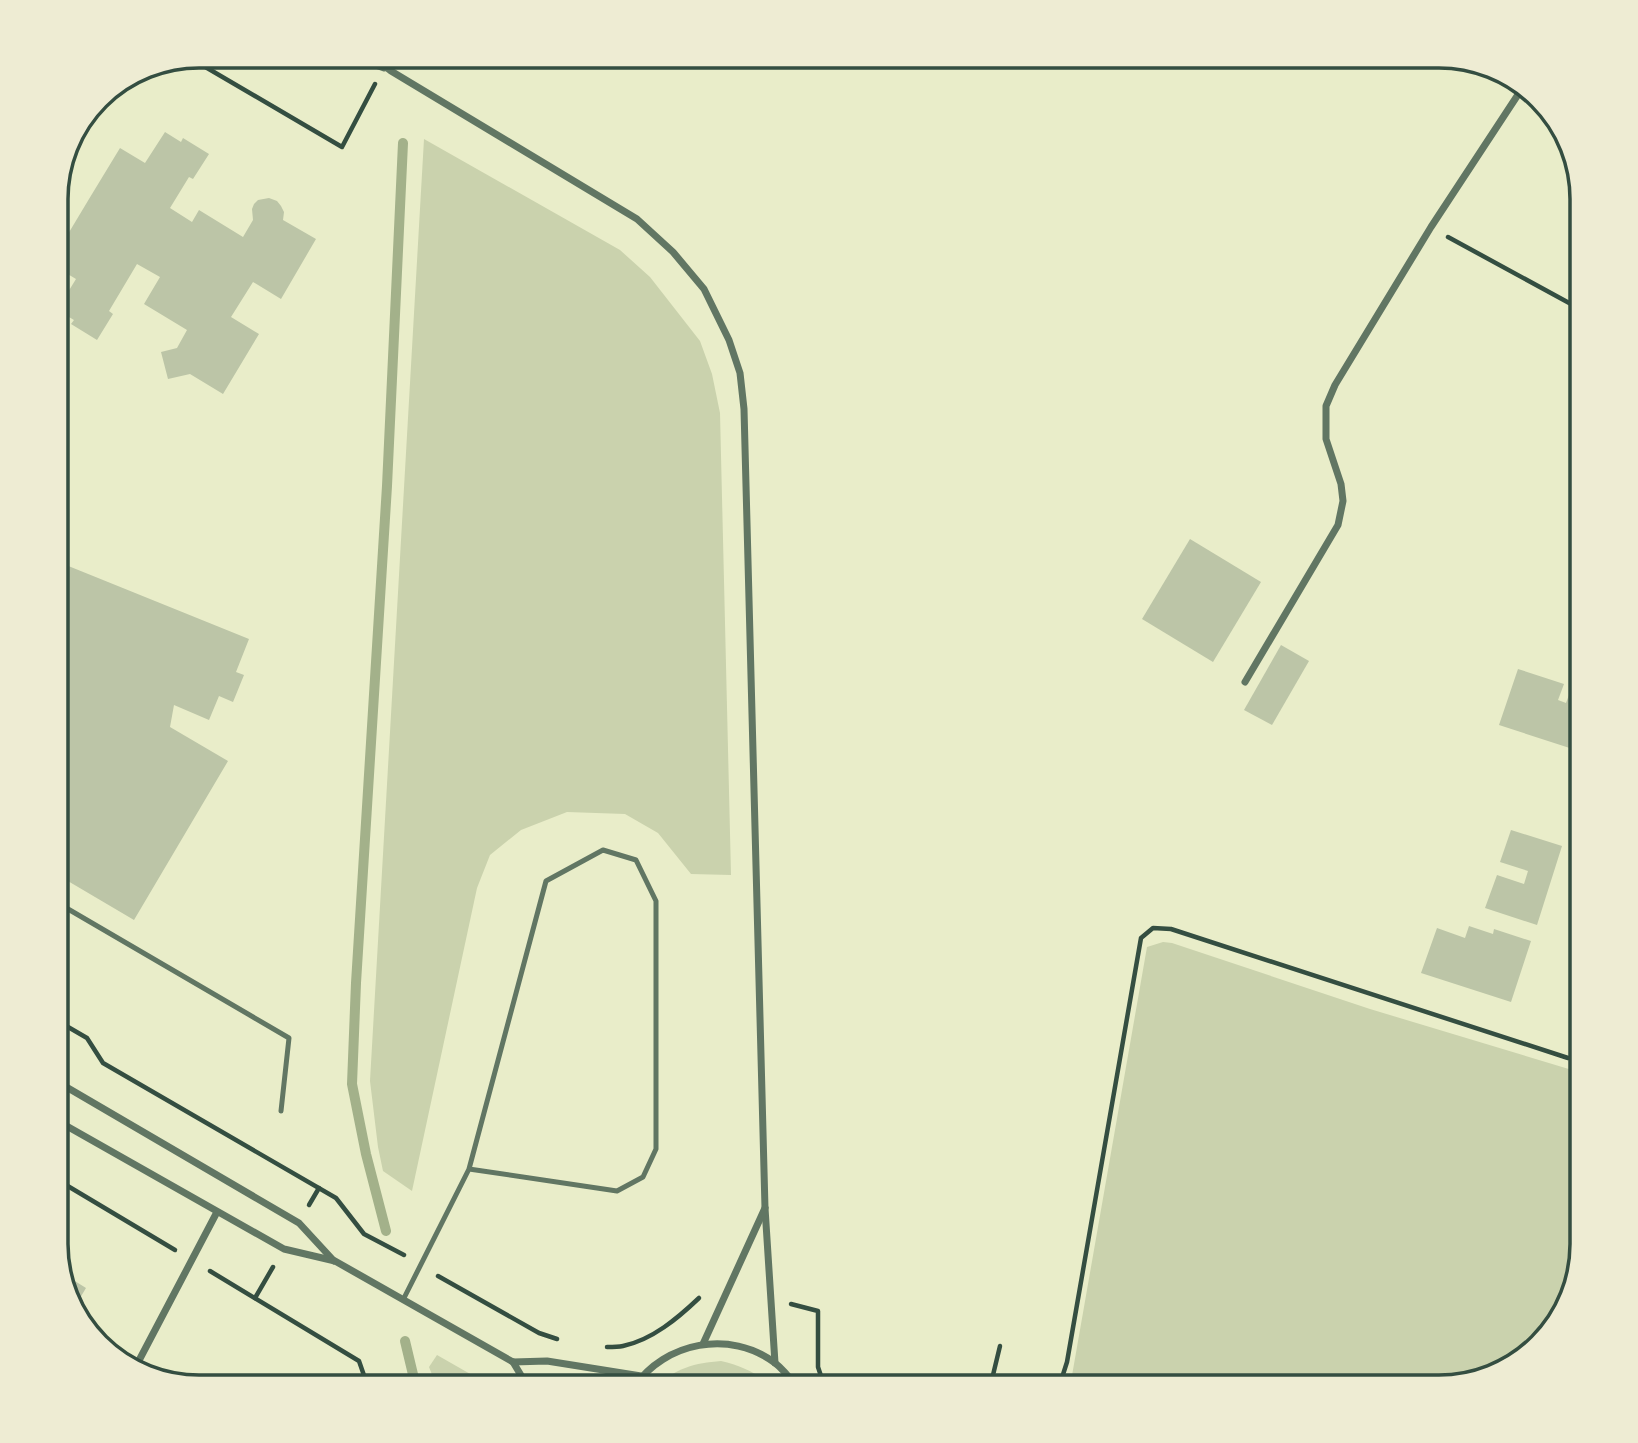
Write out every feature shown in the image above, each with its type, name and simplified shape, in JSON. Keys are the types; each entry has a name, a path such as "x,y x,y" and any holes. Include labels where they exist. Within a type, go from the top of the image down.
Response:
{"street":[{"path":"387,69 637,219 673,252 704,289 729,340 740,373 744,410 765,1208 775,1363"},
{"path":"1245,682 1338,525 1343,501 1341,484 1326,439 1326,406 1335,386 1431,228 1517,95"},
{"path":"69,1089 299,1223 335,1261"},
{"path":"69,1127 284,1249 335,1261 513,1362 521,1375"},
{"path":"703,1344 765,1208"},
{"path":"139,1360 217,1212"},
{"path":"642,1375 680,1349 722,1343 758,1353 788,1375"},
{"path":"513,1362 547,1361 635,1375"}],"lane":[{"path":"403,1300 469,1168 546,881 603,850 636,860 656,901 656,1149 643,1177 617,1191 469,1168"},
{"path":"69,910 289,1038 281,1111"}],"path":[{"path":"209,69 342,147 387,69"},
{"path":"1431,228 1569,303"},
{"path":"1063,1375 1141,938 1153,928 1171,929 1569,1058"},
{"path":"69,1187 359,1361 364,1375"},
{"path":"993,1375 1000,1346"}],"green space":[{"path":"424,139 620,250 650,277 700,341 712,374 720,413 731,875 691,874 658,833 625,814 567,812 521,830 490,855 477,888 412,1191 383,1171 370,1081"},
{"path":"1163,942 1172,943 1370,1009 1570,1069 1569,1261 1560,1294 1548,1317 1525,1342 1512,1353 1489,1365 1456,1374 1072,1375 1147,947"},
{"path":"437,1355 472,1375 432,1375 429,1367"},
{"path":"721,1361 756,1375 671,1375 703,1363"}],"building":[{"path":"165,132 181,142 183,138 209,154 193,179 189,177 170,208 192,222 199,210 243,237 253,220 254,204 258,200 269,198 281,206 284,212 283,220 316,239 281,299 253,282 231,317 259,334 223,394 190,374 168,379 161,352 177,348 187,330 144,304 160,277 137,264 109,311 113,314 97,340 71,324 74,320 69,317 69,290 76,279 69,275 69,232 120,148 145,163"},
{"path":"1190,539 1261,582 1213,662 1142,619"},
{"path":"69,566 249,639 236,672 244,675 233,702 219,696 209,720 174,705 170,727 228,761 134,920 69,882"},
{"path":"1281,645 1309,661 1272,725 1244,710"},
{"path":"1518,669 1564,684 1558,700 1566,703 1569,694 1570,748 1499,725"},
{"path":"1511,830 1562,846 1537,925 1485,908 1497,875 1524,884 1528,871 1500,862"},
{"path":"1469,926 1493,934 1494,929 1531,941 1511,1002 1421,973 1437,928 1465,938"},
{"path":"74,1280 86,1288 80,1298"}],"waterway":[{"path":"386,1231 366,1154 352,1084 387,486 403,143"},
{"path":"405,1341 413,1375"}]}
